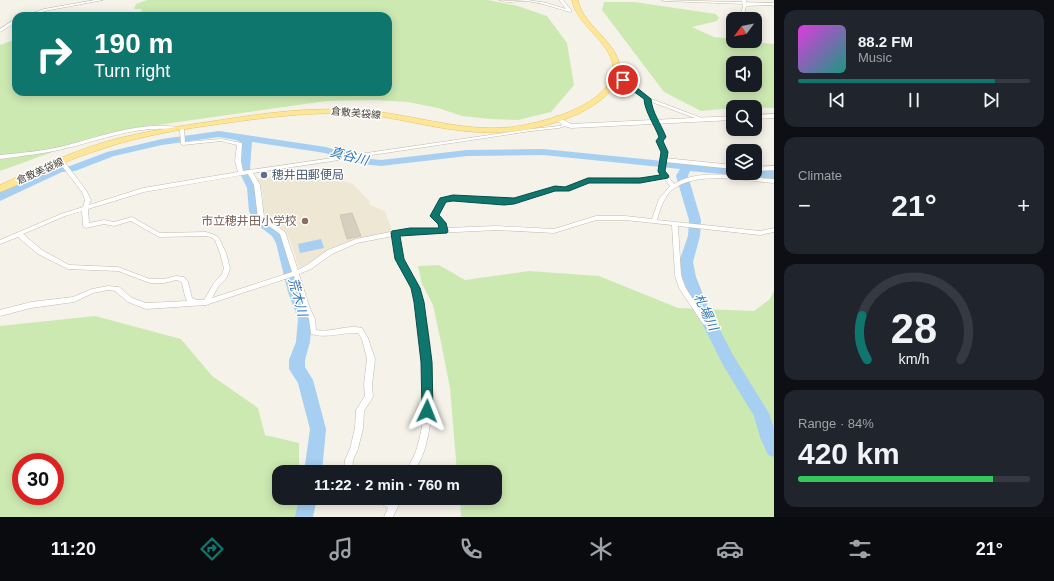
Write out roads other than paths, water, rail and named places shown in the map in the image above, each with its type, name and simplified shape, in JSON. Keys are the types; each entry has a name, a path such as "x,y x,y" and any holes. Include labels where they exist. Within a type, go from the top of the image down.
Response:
{"main road":[{"path":"574,2 578,11 613,54 617,70 615,77"},
{"name":"倉敷美袋線","path":"0,189 96,147 122,140 299,111 326,110 360,112 472,129 511,129 557,118 597,100 609,89 615,77"}],"street":[{"path":"38,12 102,0"},
{"path":"501,0 509,2 522,0 547,4 570,11 561,0"},
{"path":"561,0 574,2"},
{"path":"664,0 773,4"},
{"path":"743,12 745,5 744,0"},
{"path":"745,5 773,4"},
{"path":"0,32 12,23"},
{"path":"615,77 623,80 647,99 705,120"},
{"path":"647,99 648,108 657,122 663,137 660,141 664,152 664,160 661,171 673,187"},
{"path":"762,117 774,116"},
{"path":"557,118 566,125"},
{"path":"0,242 85,208 143,190 354,156 363,156 566,125 726,118"},
{"path":"0,157 60,148 133,130 174,127 182,131 183,144 221,140 237,142 240,144 238,161 257,185 261,218 283,233 292,274 312,319 313,332 321,335 350,329 360,330 368,346 371,359 368,385 369,397 360,410 359,428 349,465"},
{"path":"664,160 726,166"},
{"path":"62,163 84,192 88,200 85,208 86,226 104,222 114,224 132,219 159,235 206,234 217,239 227,268 206,302"},
{"path":"762,169 774,168"},
{"path":"444,231 442,223 435,216 443,200 514,201 555,189 566,189 588,180 640,181 665,176"},
{"path":"654,221 659,204 673,187 692,179 713,177 774,181"},
{"path":"0,313 32,305 74,299 92,291 108,288 116,289 130,300 146,306 206,302 292,274 309,267 330,252 356,241 410,231 496,228 554,231 603,218 654,221 760,233 774,230"},
{"path":"675,224 678,275 682,288 704,322"},
{"path":"395,233 399,259 415,288 419,302 427,362 429,399 426,423 423,442 413,465"},
{"path":"19,234 40,252 68,266 118,269 150,281 164,281 176,278 182,279 186,282 190,300 198,303"},
{"path":"388,517 394,506"}],"water":[{"path":"321,239 324,248 300,253 298,244"}],"waterway":[{"name":"真谷川","path":"0,197 60,169 71,169 111,154 162,142 219,134 239,137"},
{"name":"真谷川","path":"239,137 326,150 362,161 381,163 467,153 543,152 726,171"},
{"name":"荒木川","path":"239,137 247,142 244,169 253,188 255,211 259,220 277,233 282,243 295,292 305,319 303,342 297,360 297,369 305,380 318,429 314,465"},
{"name":"札場川","path":"686,168 682,176 695,220 694,236 686,262 689,277 701,307 728,360 761,413 768,437 774,449"},
{"name":"真谷川","path":"762,174 774,175"},
{"name":"荒木川","path":"304,517 307,505"}],"place":[{"name":"穂井田郵便局","path":"264,175"},
{"name":"市立穂井田小学校","path":"305,221"}]}
